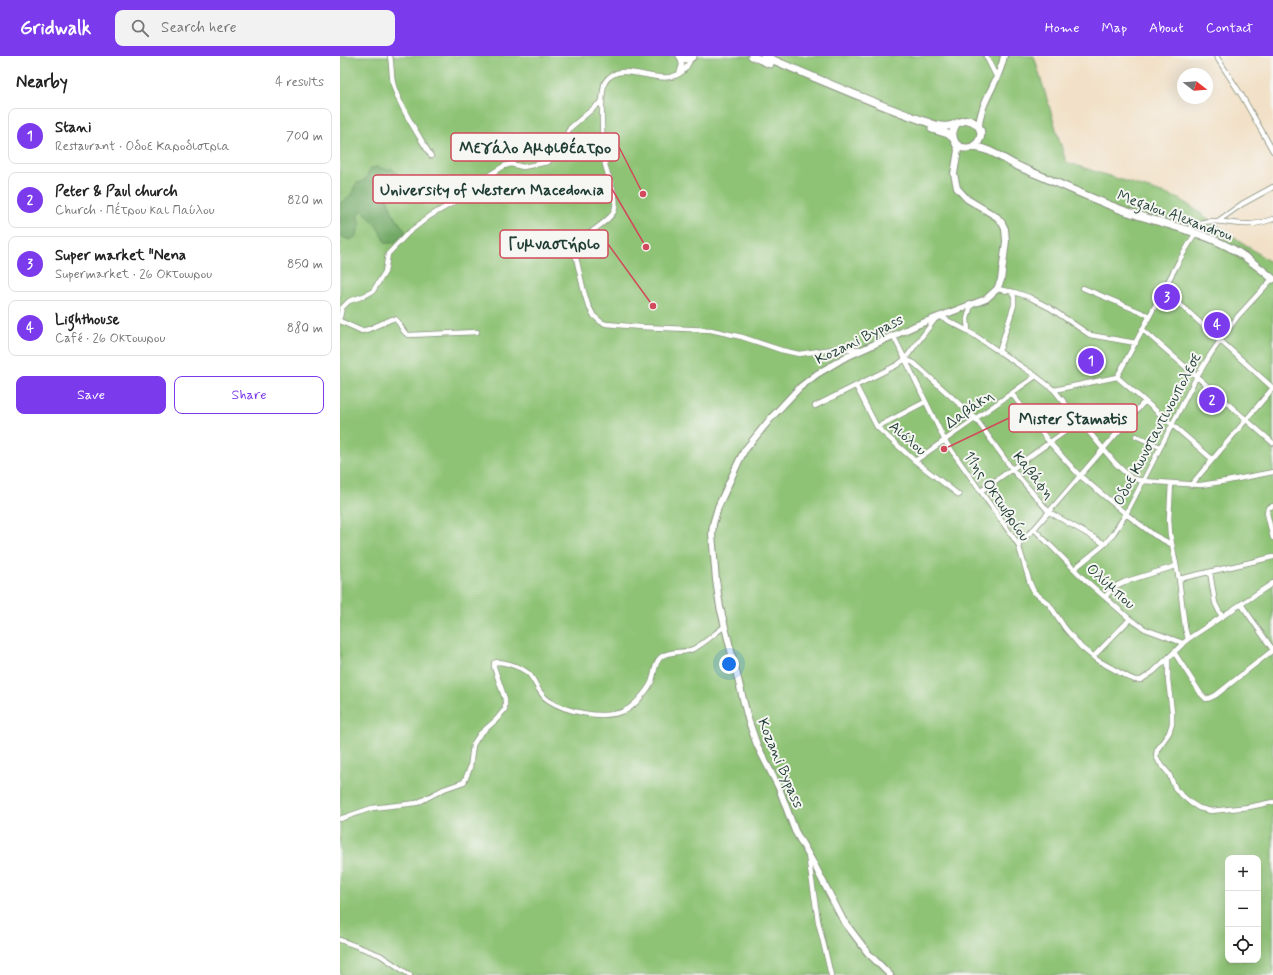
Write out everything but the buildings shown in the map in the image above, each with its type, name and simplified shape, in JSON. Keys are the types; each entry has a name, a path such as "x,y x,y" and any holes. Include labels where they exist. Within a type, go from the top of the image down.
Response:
{"main road":[{"path":"680,56 685,59 692,57"},
{"path":"752,56 879,109 946,133 961,147 985,149 1022,168 1036,173"},
{"path":"764,56 871,101 934,125 948,126 966,120 973,117 984,104"},
{"path":"957,159 978,142 980,130 979,117 997,78 1004,56"},
{"path":"966,120 973,122 980,130 985,143 992,149 1036,173"},
{"path":"957,123 953,130 954,141 958,150 954,174 957,188 967,199 997,216 1005,229 1006,241 1001,280 997,289"},
{"name":"Megalou Alexandrou","path":"1036,173 1137,215 1218,242 1255,264 1273,279"},
{"name":"Kozani Bypass","path":"890,975 868,953 843,920 795,831 779,788 757,746 748,719 720,607 712,534 713,524 717,510 738,463 755,437 788,398 799,388 828,367 861,349 937,317 986,299 997,289"}],"street":[{"path":"390,56 394,87 414,127 431,156"},
{"path":"679,74 682,65 680,56"},
{"path":"986,56 997,78"},
{"path":"1216,56 1242,96 1273,151"},
{"path":"692,57 684,71 671,77 630,70 618,71 609,77 605,82 602,101 604,159 611,181 615,209 610,217 578,242 575,253 584,292 591,311 598,319 606,324 711,330 798,354 833,349 861,349"},
{"path":"342,308 349,301 373,291 385,272 388,254 408,233 430,216 468,194 491,174 504,166 511,164 523,167 548,162 558,150 570,128 602,101"},
{"path":"1218,221 1242,204 1273,187"},
{"path":"1186,231 1196,223 1205,221 1248,224 1273,219"},
{"path":"1054,390 1117,377 1195,234"},
{"name":"Oδοε Κωνσταντινουπολεσε","path":"1074,569 1105,544 1114,534 1126,514 1197,376 1219,340 1238,316 1273,279"},
{"path":"1083,288 1150,316"},
{"path":"997,289 1011,291 1029,297 1050,308 1090,335 1136,342"},
{"path":"1164,290 1273,388 1191,485"},
{"path":"999,352 1014,305 1014,297 1011,291"},
{"path":"340,302 342,308 340,317"},
{"path":"968,332 967,319 971,305"},
{"path":"816,406 897,365 905,359 937,317 968,332 1036,376 1054,390 1103,448 1131,478 1143,481 1191,485 1208,484 1273,472"},
{"path":"340,321 362,331 395,319 399,322 406,334 413,336 477,332"},
{"path":"1142,329 1273,443"},
{"path":"893,335 905,359"},
{"name":"11ης Οκτωβρίου","path":"905,359 944,441 1018,544 1034,592 1049,604 1085,652 1135,680 1141,680 1153,672 1168,658"},
{"name":"Καβάφη","path":"905,359 914,363 976,419 1012,469 1049,512 1105,544"},
{"name":"Δαβάκη","path":"915,461 1036,376"},
{"path":"1117,377 1144,402 1212,459"},
{"name":"Αιόλου","path":"856,386 877,426 915,461 959,496"},
{"path":"1012,394 1050,443 1079,475 1126,514 1154,535 1171,544"},
{"path":"877,426 925,402"},
{"path":"1018,544 1034,529 1079,475 1144,402"},
{"path":"980,491 1080,421"},
{"path":"1136,436 1160,447"},
{"path":"1171,483 1169,519 1171,544 1179,579 1185,628 1188,639"},
{"path":"1273,506 1268,508 1267,514 1273,538"},
{"name":"Ολύμπου","path":"1034,529 1074,569 1130,619 1145,629 1183,643"},
{"path":"1179,579 1273,557"},
{"path":"1105,597 1114,587 1124,582 1176,566"},
{"path":"1210,572 1215,603 1222,617"},
{"path":"1273,583 1188,639 1168,658 1168,680 1172,724 1169,733 1157,750 1156,756 1158,762 1169,774 1176,790 1199,808 1211,811 1249,807 1273,802"},
{"path":"1174,652 1201,694 1206,699 1216,695 1273,650 1241,604"},
{"path":"1093,657 1130,619"},
{"path":"340,819 372,808 417,803 464,782 470,768 476,740 505,709 505,699 494,663 497,662 510,665 529,674 541,694 557,705 587,714 614,714 626,711 644,694 652,682 657,662 660,658 666,654 685,652 697,648 725,626"},
{"path":"808,853 818,921 831,975"},
{"path":"340,940 380,955 410,975"}],"green space":[{"path":"340,56 1034,56 1066,162 1180,199 1273,264 1273,975 340,975"},
{"path":"376,167 388,170 392,168 402,179 382,191 387,198 393,214 406,232 394,243 386,243 376,225 363,210 357,216 361,223 357,236 350,240 340,236 340,203 351,195 356,184 364,181 371,169"}],"place":[{"name":"Μεγάλο Αμφιθέατρο","path":"643,194"},
{"name":"University of Western Macedonia","path":"646,247"},
{"name":"Super market \"Nena","path":"1167,297"},
{"name":"Γυμναστήριο","path":"653,306"},
{"name":"Lighthouse","path":"1217,325"},
{"name":"Stani","path":"1091,361"},
{"name":"Peter & Paul church","path":"1212,400"},
{"name":"Mister Stamatis","path":"944,449"}]}
